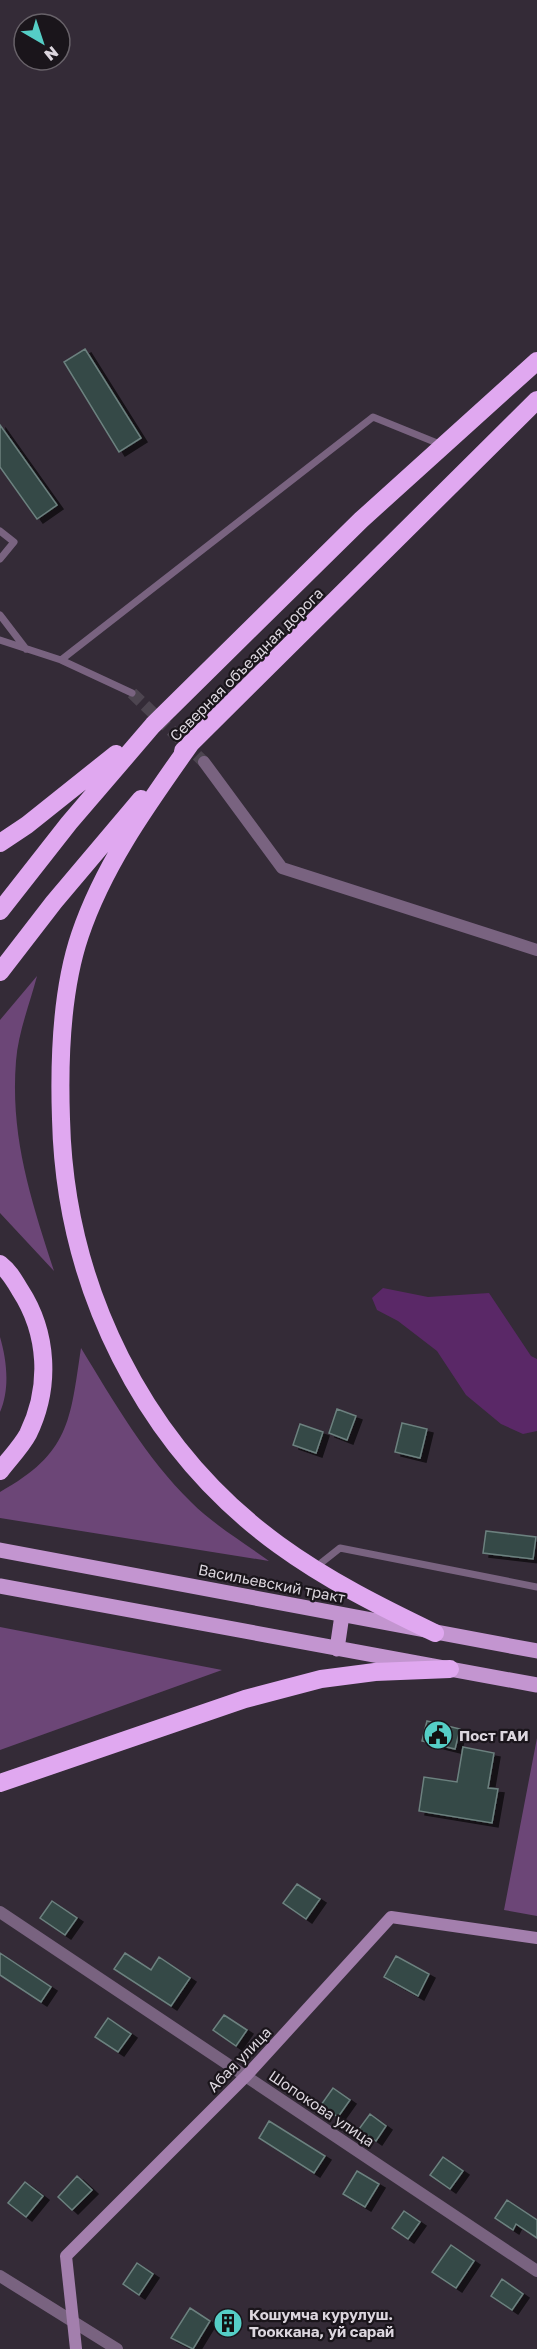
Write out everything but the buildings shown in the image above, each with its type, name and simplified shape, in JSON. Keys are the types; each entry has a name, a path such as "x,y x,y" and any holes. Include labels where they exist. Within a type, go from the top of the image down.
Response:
{"highway":[{"name":"Северная объездная дорога","path":"0,911 69,823 153,725 361,520 537,361"},
{"name":"Северная объездная дорога","path":"0,972 116,827 191,743 537,400"},
{"path":"0,843 27,825 153,725"},
{"path":"191,743 142,813 106,872 79,937 65,1007 60,1083 62,1149 72,1220 90,1288 117,1353 149,1410 183,1457 230,1505 278,1545 376,1604 435,1633"},
{"path":"0,1264 7,1270 32,1309 44,1352 42,1396 27,1435 0,1471"},
{"path":"0,1783 222,1707 321,1679 375,1672 450,1669"}],"main road":[{"name":"Васильевский тракт","path":"0,1550 537,1651"},
{"path":"0,1586 337,1650 537,1685"},
{"path":"337,1650 342,1615"}],"street":[{"path":"204,762 282,868 537,950"},
{"name":"Шопокова улица","path":"0,1912 537,2271"},
{"name":"Абая улица","path":"76,2349 66,2256 247,2075 391,1917 537,1938"},
{"path":"0,2276 117,2349"}],"lane":[{"path":"61,660 373,417 444,445"},
{"path":"0,531 14,542 0,559"},
{"path":"0,615 26,649"},
{"path":"0,640 61,660 132,693"},
{"path":"315,1568 340,1548 537,1587"}],"shaded area":[{"path":"37,976 17,1050 16,1116 30,1193 54,1271 0,1213 0,1020"},
{"path":"383,1288 428,1297 489,1293 531,1356 537,1359 537,1431 523,1434 501,1424 466,1395 437,1351 398,1321 377,1310 372,1298"},
{"path":"0,1337 6,1384 0,1412"},
{"path":"81,1348 159,1467 209,1518 269,1561 0,1518 0,1492 23,1478 41,1463 63,1433 74,1396"},
{"path":"0,1627 222,1670 0,1750"},
{"path":"537,1738 537,1916 504,1910"}],"tunnel":[{"path":"132,693 204,762"}],"place":[{"name":"Пост ГАИ","path":"438,1735"},
{"name":"Кошумча курулуш. Тооккана, уй сарай","path":"228,2323"}]}
